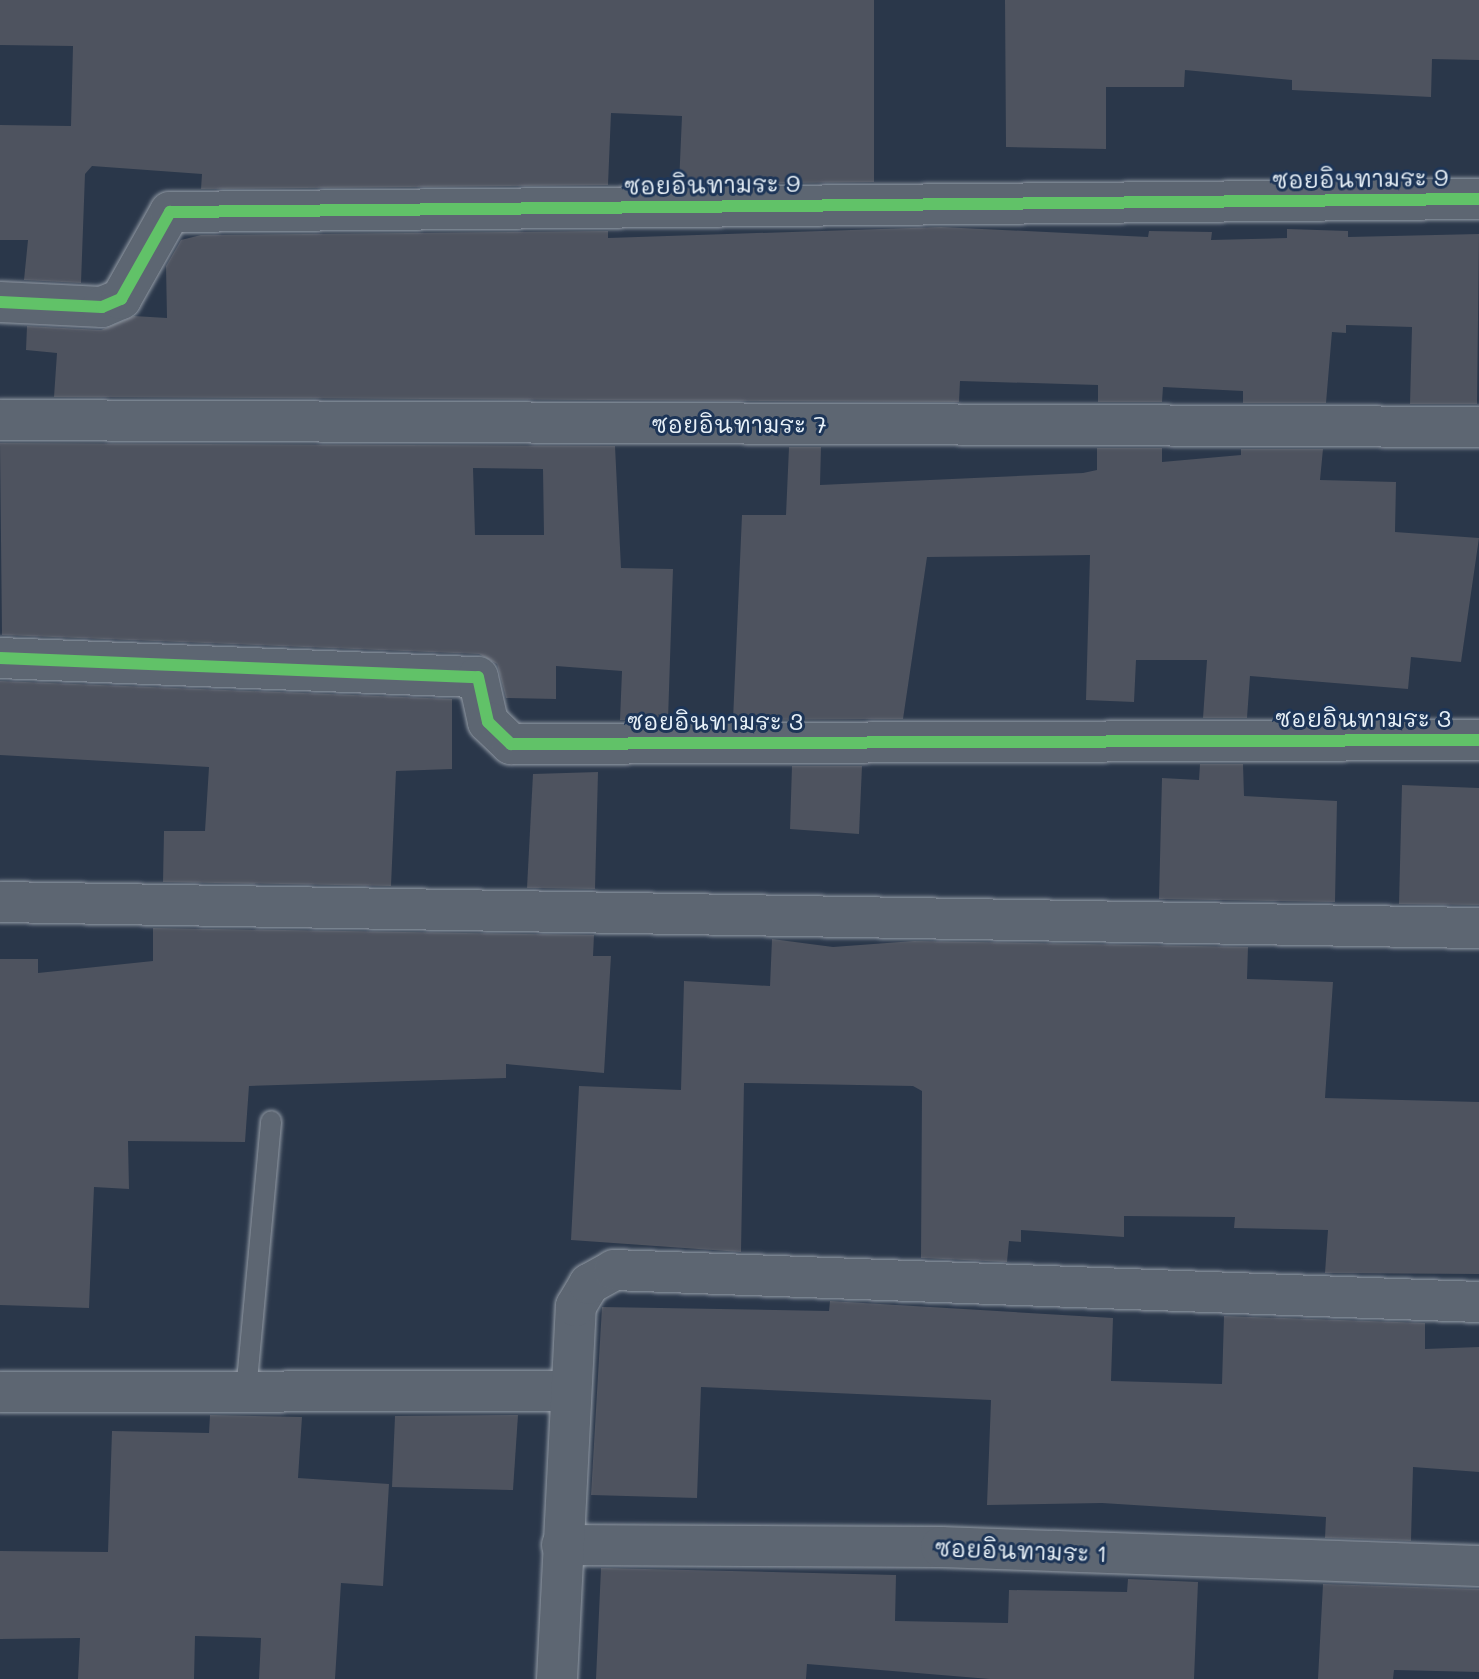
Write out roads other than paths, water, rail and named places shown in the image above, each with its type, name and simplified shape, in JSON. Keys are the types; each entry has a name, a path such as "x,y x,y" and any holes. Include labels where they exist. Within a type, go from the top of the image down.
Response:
{"street":[{"name":"ซอยอินทามระ 9","path":"0,302 102,307 121,299 170,212 1479,199"},
{"name":"ซอยอินทามระ 7","path":"0,420 1479,427"},
{"name":"ซอยอินทามระ 3","path":"0,658 478,677 494,734 511,744 1479,740"},
{"path":"0,902 1479,928"},
{"path":"557,1679 576,1306 589,1284 614,1270 1479,1302"},
{"path":"0,1392 571,1391"},
{"name":"ซอยอินทามระ 1","path":"562,1545 941,1547 1479,1566"}],"lane":[{"path":"246,1392 271,1121"}]}
